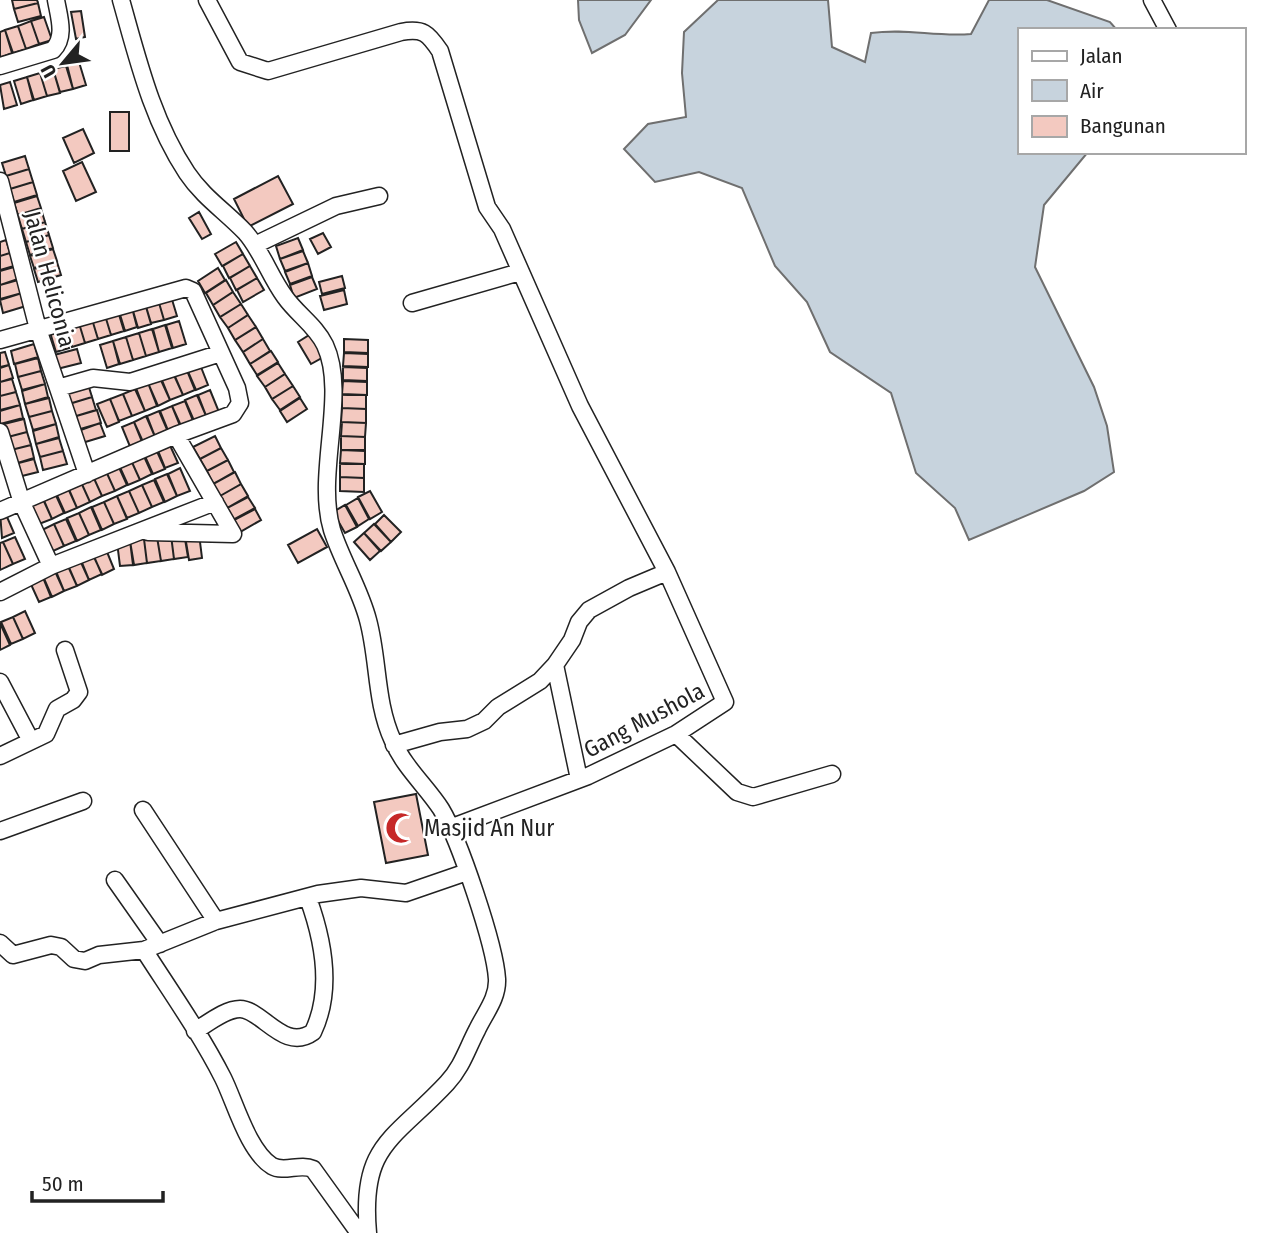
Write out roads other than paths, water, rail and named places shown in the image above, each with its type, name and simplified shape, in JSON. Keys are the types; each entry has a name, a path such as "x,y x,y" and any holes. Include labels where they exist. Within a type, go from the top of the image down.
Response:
{"street":[{"path":"0,66 53,50 59,44 61,34 56,0"},
{"path":"121,0 155,117 188,175 255,245 284,296 319,335 326,348 332,382 327,506 332,531 367,616 380,705 394,745 443,812 467,872 495,962 498,985 492,1004 458,1069 383,1145 372,1167 366,1194 368,1233"},
{"path":"207,0 240,62 268,71 401,32 419,29 429,33 440,51 487,207 502,229 580,406 667,572 629,588 589,610 579,622 572,640 555,665 528,690 498,707 474,726 394,745"},
{"path":"1152,0 1167,28"},
{"name":"Jalan Heliconia","path":"0,181 38,329 87,474"},
{"path":"255,245 326,210 379,196"},
{"path":"412,303 520,272"},
{"path":"0,340 175,289 187,288 193,292 240,396 238,409 0,511"},
{"path":"58,388 93,378 130,382 221,353"},
{"path":"0,432 22,503 51,566"},
{"path":"140,532 233,534 176,435"},
{"path":"0,592 51,566 215,502"},
{"name":"Gang Mushola","path":"450,828 579,779 676,734 725,702 667,572"},
{"path":"0,757 46,734 57,709 73,700 79,691 65,650"},
{"path":"555,665 579,779"},
{"path":"0,682 31,741"},
{"path":"676,734 737,792 753,797 832,774"},
{"path":"0,831 83,801"},
{"path":"144,810 216,921"},
{"path":"0,943 13,955 51,945 61,947 74,959 85,961 99,955 152,947 216,921 308,898 361,888 406,893 467,872"},
{"path":"115,880 223,1078 254,1145 265,1161 278,1168 313,1169 359,1233"},
{"path":"195,1031 238,1009 251,1011 261,1022 291,1036 308,1036 313,1032 324,985 323,953 308,898"}],"water":[{"path":"578,0 651,0 625,35 592,53 579,20"},
{"path":"718,0 828,0 832,47 865,62 871,33 897,31 971,34 989,0 1047,0 1110,22 1115,28 1018,28 1018,154 1086,154 1044,205 1035,267 1094,387 1107,426 1114,472 1084,491 969,540 955,508 916,473 891,393 830,352 807,302 775,266 742,188 699,172 655,182 624,149 648,124 686,117 682,73 684,32"}],"place":[{"name":"Masjid An Nur","path":"401,828"}]}
